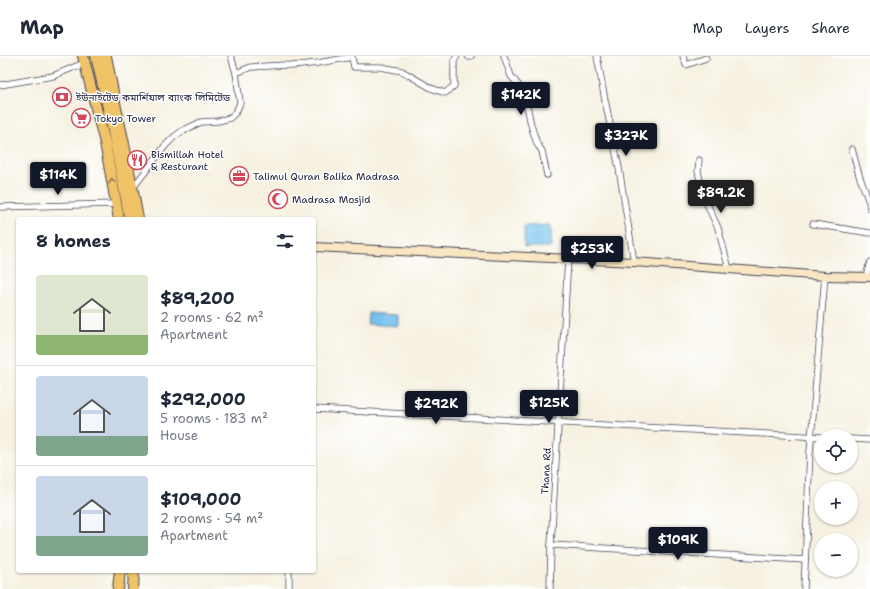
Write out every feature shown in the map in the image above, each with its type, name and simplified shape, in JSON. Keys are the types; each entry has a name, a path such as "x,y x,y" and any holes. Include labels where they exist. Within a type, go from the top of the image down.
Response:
{"highway":[{"path":"96,56 130,217"},
{"path":"106,56 138,217"},
{"path":"84,60 105,144 119,217"},
{"path":"118,589 120,573"},
{"path":"133,589 134,573"},
{"path":"140,589 141,573"}],"street":[{"path":"132,189 165,146 182,131 201,122 218,121 230,118 236,112 240,104 236,73 231,56"},
{"path":"236,73 251,67 292,66 352,57 354,67 381,67 402,71 431,88 445,93 454,86 454,60 457,56"},
{"path":"504,56 511,76 519,86 528,110 537,144 542,151 547,175"},
{"path":"597,56 619,168 634,262"},
{"path":"683,56 686,65 706,58"},
{"path":"0,85 53,76 84,60"},
{"path":"852,149 858,175 870,202 870,208"},
{"path":"699,160 698,171 700,181 707,204 718,228 729,269"},
{"path":"0,206 116,204"},
{"path":"813,224 870,233"},
{"path":"316,246 634,262 825,276 868,277 870,262"},
{"name":"Thana Rd","path":"550,589 551,545 568,259"},
{"path":"804,589 811,437 825,276"},
{"path":"316,409 811,437"},
{"path":"858,439 870,440"},
{"path":"551,545 805,560"},
{"path":"289,573 289,589"}],"water":[{"path":"551,225 551,247 524,247 524,226"},
{"path":"369,313 398,315 398,326 367,324"}],"place":[{"name":"ইউনাইটেড কমার্শিয়াল ব্যাংক লিমিটেড","path":"62,97"},
{"name":"Tokyo Tower","path":"81,118"},
{"name":"Bismillah Hotel & Resturant","path":"137,160"},
{"name":"Talimul Quran Balika Madrasa","path":"239,176"},
{"name":"Madrasa Mosjid","path":"278,199"}]}
